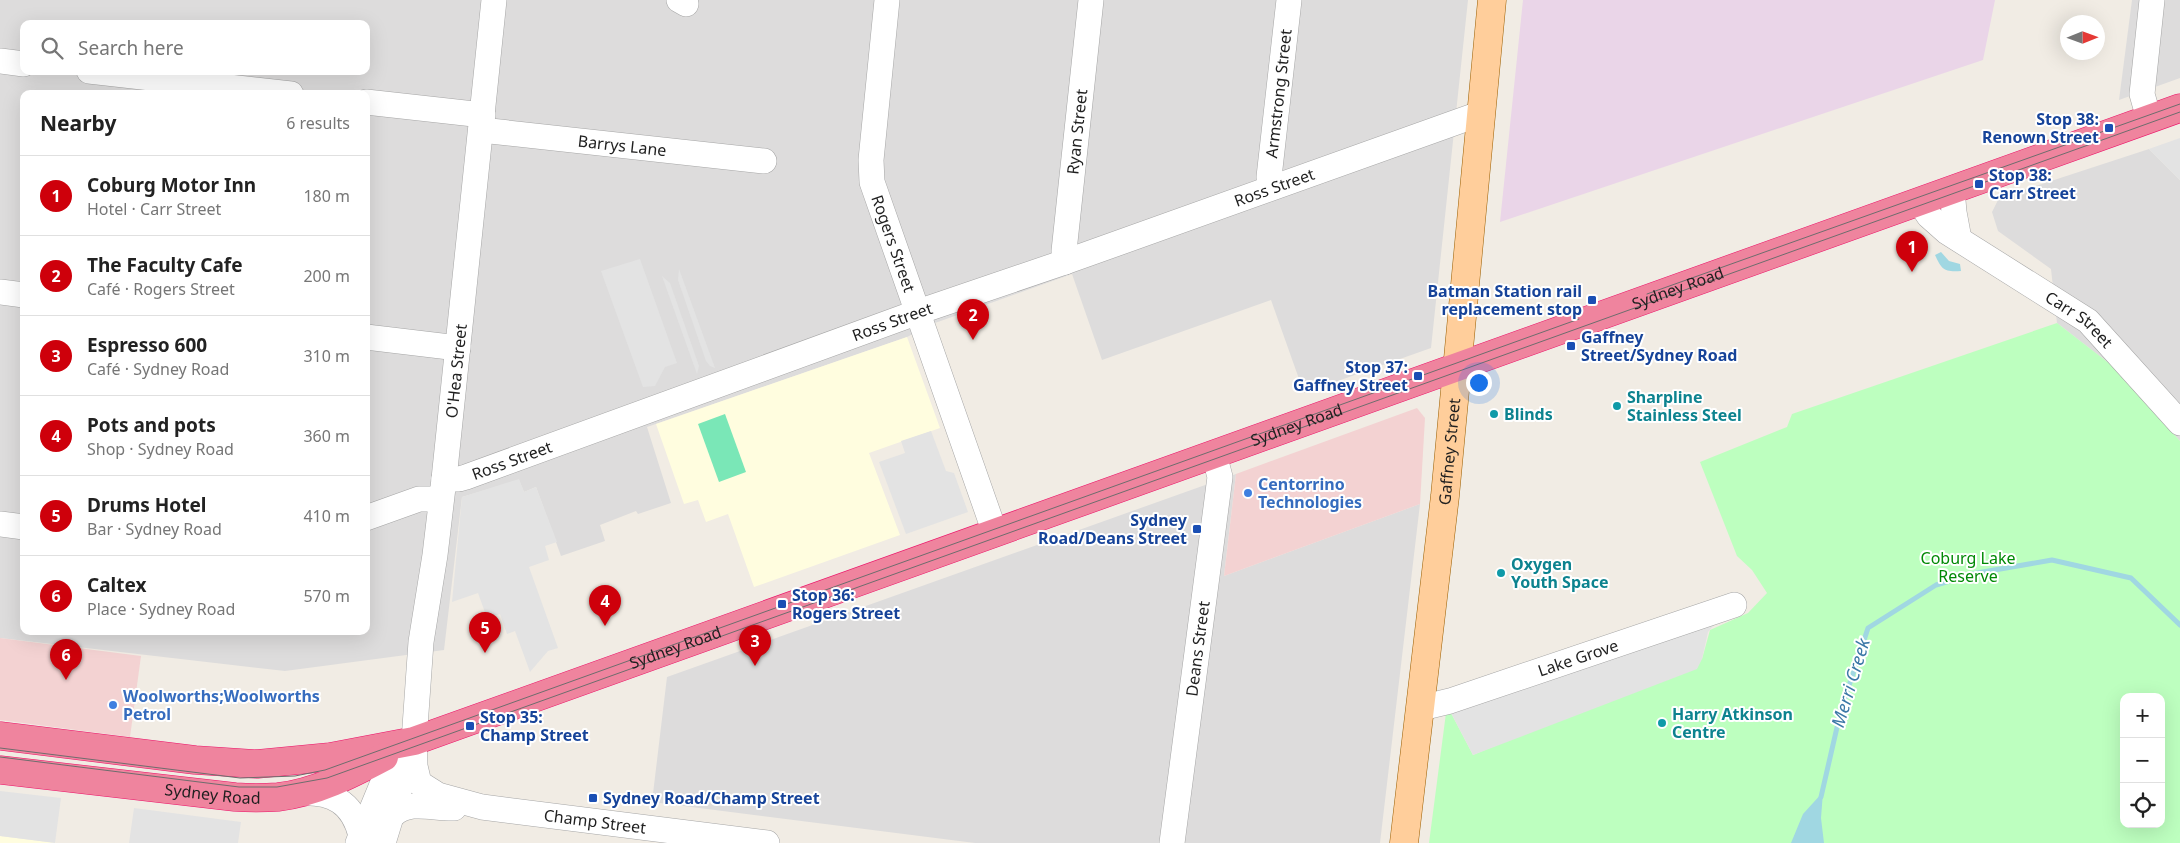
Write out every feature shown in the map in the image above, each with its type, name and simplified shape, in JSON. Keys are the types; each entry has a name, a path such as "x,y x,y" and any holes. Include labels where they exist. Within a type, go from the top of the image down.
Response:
{"highway":[{"name":"Sydney Road","path":"0,770 235,797 279,797 298,793 359,770 414,741 2180,108"},
{"name":"Sydney Road","path":"0,736 195,760 257,764 330,757 414,741"}],"main road":[{"name":"Gaffney Street","path":"1404,843 1445,496 1492,0"}],"street":[{"name":"O'Hea Street","path":"414,741 421,642 443,489 494,0"},
{"name":"Rogers Street","path":"887,0 870,172 872,182 995,532"},
{"name":"Ryan Street","path":"1065,262 1064,251 1090,0"},
{"name":"Armstrong Street","path":"1270,188 1269,177 1289,0"},
{"path":"2149,119 2142,94 2152,0"},
{"path":"0,61 20,64"},
{"path":"123,75 256,90"},
{"name":"Barrys Lane","path":"370,103 482,123 764,161"},
{"name":"Ross Street","path":"370,517 443,489 459,479 918,312 1065,262 1482,113"},
{"path":"1952,189 1954,219 1959,239"},
{"name":"Carr Street","path":"1919,201 1936,224 2088,321 2180,423"},
{"path":"0,292 20,294"},
{"path":"370,337 458,348"},
{"name":"Deans Street","path":"1172,843 1220,477 1214,454"},
{"path":"0,524 20,526"},
{"name":"Lake Grove","path":"1421,708 1450,701 1734,605"},
{"path":"367,841 393,815 414,741"},
{"path":"367,841 384,780 414,741"},
{"name":"Champ Street","path":"414,741 415,766 420,783 438,795 482,807 766,843"},
{"path":"298,793 315,792 325,794 346,805 356,818 367,841"},
{"name":"Champ Street","path":"393,815 404,807 414,806 440,808 482,807"}],"shaded area":[{"path":"0,0 1468,0 1431,348 1304,393 1271,300 1102,360 1072,274 935,323 907,337 647,427 671,503 638,514 636,511 600,525 605,541 561,556 536,487 524,492 519,480 462,497 444,650 285,671 0,638"},
{"path":"1523,0 1995,0 1983,60 1500,222"},
{"path":"2132,0 2180,0 2180,78 2119,100"},
{"path":"2180,138 2180,180 2149,149"},
{"path":"2149,149 2180,180 2180,441 2110,364 2057,323 2051,269 1998,231 1992,212 1999,198"},
{"path":"640,259 677,363 665,367 655,386 643,387 601,271"},
{"path":"679,269 715,368 706,361 678,280"},
{"path":"662,276 670,283 699,366 697,374"},
{"path":"907,337 940,428 869,453 900,535 754,587 728,514 706,522 698,500 684,504 656,424"},
{"path":"1417,408 1425,418 1420,504 1224,576 1236,474"},
{"path":"931,431 946,471 954,473 968,512 906,534 879,462 905,453 901,441"},
{"path":"1236,474 1224,576 1420,504 1380,843 975,843 652,802 667,677"},
{"path":"519,479 524,492 536,487 557,542 545,546 549,560 529,567 558,648 548,651 530,672 515,631 507,634 500,614 487,618 478,593 452,602 462,497"},
{"path":"1716,623 1708,632 1702,659 1697,669 1473,755 1451,713"},
{"path":"0,638 141,656 130,737 0,720"},
{"path":"0,791 61,798 55,843 0,836"},
{"path":"134,808 241,822 238,843 129,843"},
{"path":"0,836 57,843 0,843"}],"green space":[{"name":"Coburg Lake Reserve","path":"2057,323 2110,364 2180,441 2180,843 1429,843 1446,713 1451,713 1473,755 1702,659 1710,630 1748,613 1767,593 1752,570 1737,556 1700,462 1787,427 1792,414"},
{"path":"725,414 746,472 719,482 698,424"}],"water":[{"path":"1941,252 1949,261 1960,264 1961,271 1944,269 1935,255"},
{"path":"1823,792 1821,818 1824,843 1791,843 1803,814"}],"waterway":[{"name":"Merri Creek","path":"1821,797 1841,710 1868,628 1936,585 1977,573 2052,560 2131,578 2180,625"}],"tram line":[{"path":"1647,294 2180,104"},
{"path":"0,757 239,787 277,787 327,778 2180,112"},
{"path":"0,748 240,778 295,776 325,770 1579,319"}],"place":[{"name":"Stop 38: Renown Street","path":"2109,128"},
{"name":"Stop 38: Carr Street","path":"1979,184"},
{"name":"Coburg Motor Inn","path":"1912,272"},
{"name":"Batman Station rail replacement stop","path":"1592,300"},
{"name":"The Faculty Cafe","path":"973,340"},
{"name":"Gaffney Street/Sydney Road","path":"1571,346"},
{"name":"Stop 37: Gaffney Street","path":"1418,376"},
{"name":"Sharpline Stainless Steel","path":"1617,406"},
{"name":"Blinds","path":"1494,414"},
{"name":"Centorrino Technologies","path":"1248,493"},
{"name":"Sydney Road/Deans Street","path":"1197,529"},
{"name":"Oxygen Youth Space","path":"1501,573"},
{"name":"Stop 36: Rogers Street","path":"782,604"},
{"name":"Pots and pots","path":"605,626"},
{"name":"Drums Hotel","path":"485,653"},
{"name":"Espresso 600","path":"755,666"},
{"name":"Caltex","path":"66,680"},
{"name":"Woolworths;Woolworths Petrol","path":"113,705"},
{"name":"Harry Atkinson Centre","path":"1662,723"},
{"name":"Stop 35: Champ Street","path":"470,726"},
{"name":"Sydney Road/Champ Street","path":"593,798"}]}
